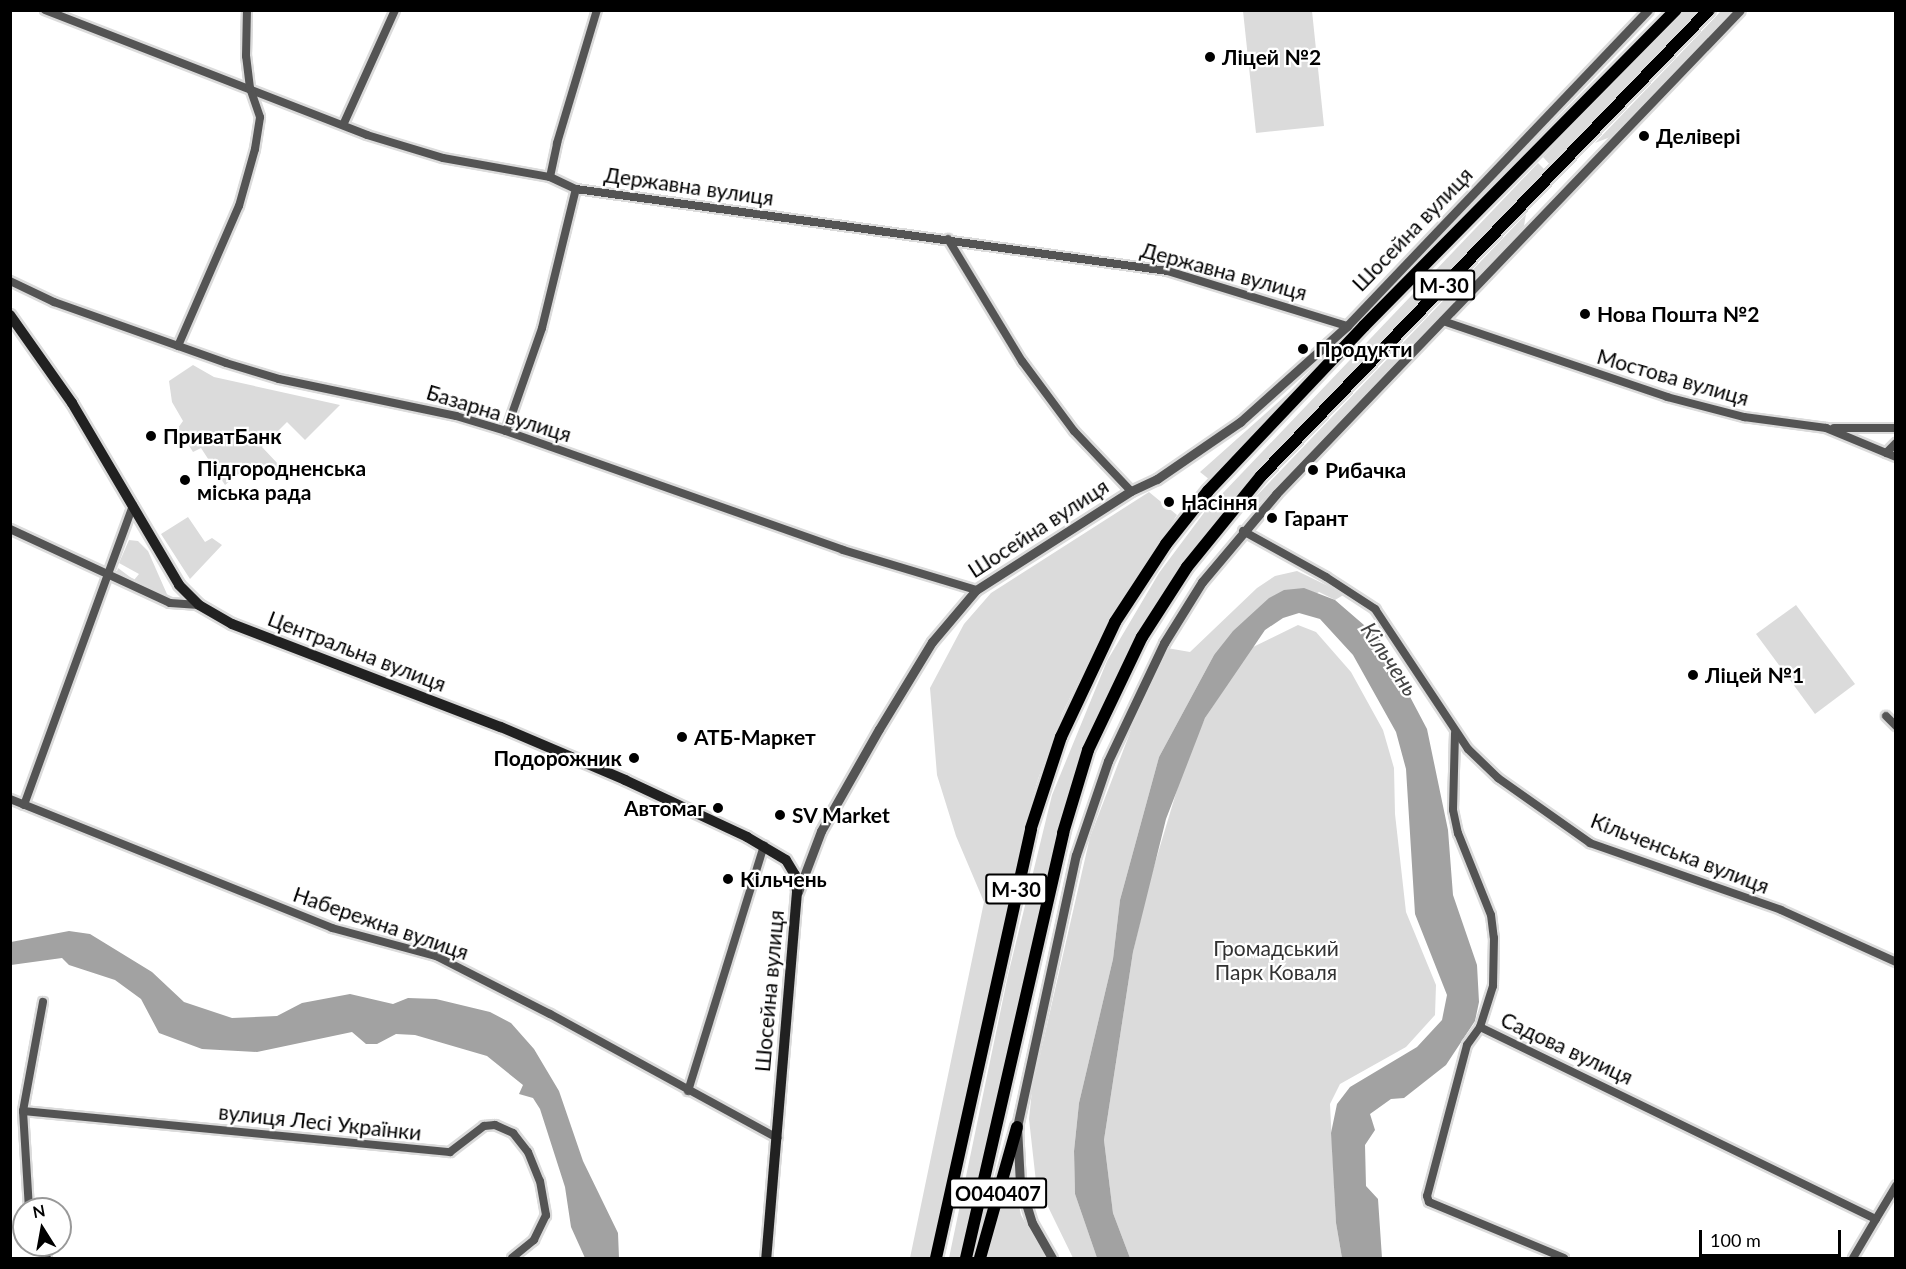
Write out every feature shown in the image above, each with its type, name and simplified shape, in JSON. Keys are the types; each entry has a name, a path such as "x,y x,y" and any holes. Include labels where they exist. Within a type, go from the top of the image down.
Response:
{"highway":[{"name":"М-30","path":"936,1258 1030,828 1061,737 1121,612 1166,544 1215,484 1364,326 1676,10"},
{"name":"М-30","path":"966,1258 1063,832 1088,750 1142,637 1187,567 1261,476 1709,10"},
{"name":"О040407","path":"980,1258 1017,1127"}],"main road":[{"name":"Центральна вулиця","path":"10,315 72,403 134,503 179,585 199,605 232,624 501,727 764,846 786,860 795,875 797,892"},
{"name":"Шосейна вулиця","path":"766,1258 797,892"}],"street":[{"name":"Державна вулиця","path":"45,10 344,123 367,135 443,158 550,177 576,189 948,238 1168,271 1347,326"},
{"path":"178,345 239,206 260,117 250,88 247,10"},
{"path":"344,123 395,10"},
{"path":"550,177 557,143 597,10"},
{"name":"Шосейна вулиця","path":"797,892 820,831 879,729 932,642 976,590 1131,491 1214,442 1347,326 1648,10"},
{"name":"О040407","path":"1017,1127 1076,855 1108,761 1147,675 1180,614 1243,531 1740,10"},
{"path":"506,431 542,328 576,189"},
{"path":"948,238 1022,361 1074,430 1131,491"},
{"name":"Базарна вулиця","path":"10,280 54,302 279,379 456,416 506,431 843,550 976,590"},
{"name":"Мостова вулиця","path":"1443,321 1666,397 1744,417 1826,428 1896,457"},
{"path":"1826,428 1896,428"},
{"path":"1886,453 1896,442"},
{"path":"24,805 134,503"},
{"path":"10,530 106,576 170,603 199,605"},
{"name":"Кільченська вулиця","path":"1243,531 1326,577 1375,609 1455,733 1498,778 1590,843 1781,910 1896,962"},
{"path":"1886,716 1896,726"},
{"name":"Садова вулиця","path":"1455,733 1453,810 1463,848 1491,915 1494,938 1493,986 1480,1027 1876,1219"},
{"name":"Набережна вулиця","path":"10,799 332,928 436,956 550,1014 777,1138"},
{"path":"688,1091 764,846"},
{"path":"28,1197 23,1111 44,1002"},
{"path":"1480,1027 1467,1045 1427,1196 1429,1203 1564,1258"},
{"name":"вулиця Лесі Українки","path":"23,1111 450,1152 484,1126 495,1125 513,1133 528,1152 540,1181 546,1215 534,1240 512,1258"},
{"path":"1017,1127 1020,1184 1032,1223 1052,1258"},
{"path":"1853,1258 1896,1186"}],"green space":[{"path":"1243,11 1312,11 1324,126 1256,133"},
{"path":"1684,11 1700,11 1552,167 1543,157"},
{"path":"1721,11 1733,11 1613,136 1595,143"},
{"path":"1520,154 1527,158 1210,480 1200,472 1294,388"},
{"path":"1538,163 1547,172 1231,501 1221,495"},
{"path":"1526,214 1524,226 1251,512 1245,508"},
{"path":"193,365 214,377 340,405 305,440 287,422 262,447 279,465 266,478 252,463 225,485 201,448 193,452 178,428 183,421 172,402 169,381"},
{"path":"1149,492 1177,515 1110,616 1062,714 1037,782 1023,831 928,1258 910,1258 984,902 956,836 937,775 930,688 964,624 991,593"},
{"path":"1212,502 1223,510 1190,553 1124,656 1070,790 1041,895 960,1258 949,1258 1008,975 1052,795 1107,661 1159,573"},
{"path":"188,517 205,542 212,538 222,545 190,579 161,534"},
{"path":"129,540 138,541 148,551 170,601 115,577 118,568 134,580 139,574 119,563"},
{"path":"1297,571 1345,594 1335,600 1319,592 1214,655 1159,757 1120,900 1113,959 1079,1103 1074,1151 1075,1194 1097,1258 1073,1258 1036,1182 1029,1119 1032,1090 1090,837 1146,691 1167,648 1190,652 1257,588 1275,576"},
{"path":"1796,605 1855,684 1815,714 1756,634"},
{"name":"Громадський Парк Коваля","path":"1298,625 1316,632 1351,672 1383,730 1394,768 1395,814 1406,912 1436,985 1435,1015 1406,1047 1340,1084 1330,1104 1336,1223 1342,1258 1130,1258 1113,1213 1104,1140 1133,952 1149,883 1185,763 1205,718 1251,648"},
{"path":"1009,1157 1021,1215 1045,1258 985,1258"}],"water":[{"path":"1304,588 1335,600 1379,638 1427,729 1448,830 1453,895 1477,965 1479,1002 1475,1021 1446,1065 1404,1098 1391,1099 1370,1114 1375,1130 1365,1145 1366,1186 1378,1199 1382,1258 1342,1258 1336,1223 1331,1133 1337,1104 1350,1087 1417,1047 1442,1020 1447,995 1415,914 1406,769 1396,732 1353,655 1320,619 1299,613 1283,618 1265,630 1205,718 1166,819 1133,952 1104,1140 1113,1213 1130,1258 1097,1258 1075,1194 1074,1151 1079,1103 1113,959 1120,900 1159,757 1214,655 1233,631 1269,598 1284,590"},
{"path":"69,931 90,934 152,972 184,1002 232,1018 277,1016 302,1003 350,994 393,1004 408,998 436,999 490,1012 511,1023 534,1049 559,1091 583,1161 618,1233 619,1258 585,1258 571,1227 565,1187 540,1109 533,1098 519,1094 523,1085 487,1056 415,1035 396,1034 377,1044 366,1044 352,1032 257,1052 202,1049 159,1033 141,999 115,980 69,965 62,958 11,965 11,942"}],"place":[{"name":"Ліцей №2","path":"1210,57"},
{"name":"Делівері","path":"1644,136"},
{"name":"Нова Пошта №2","path":"1585,314"},
{"name":"Продукти","path":"1303,349"},
{"name":"ПриватБанк","path":"151,436"},
{"name":"Рибачка","path":"1313,470"},
{"name":"Підгородненська міська рада","path":"185,480"},
{"name":"Насіння","path":"1169,502"},
{"name":"Гарант","path":"1272,518"},
{"name":"Ліцей №1","path":"1693,675"},
{"name":"АТБ-Маркет","path":"682,737"},
{"name":"Подорожник","path":"634,758"},
{"name":"Автомаг","path":"718,808"},
{"name":"SV Market","path":"780,815"},
{"name":"Кільчень","path":"728,879"}]}
